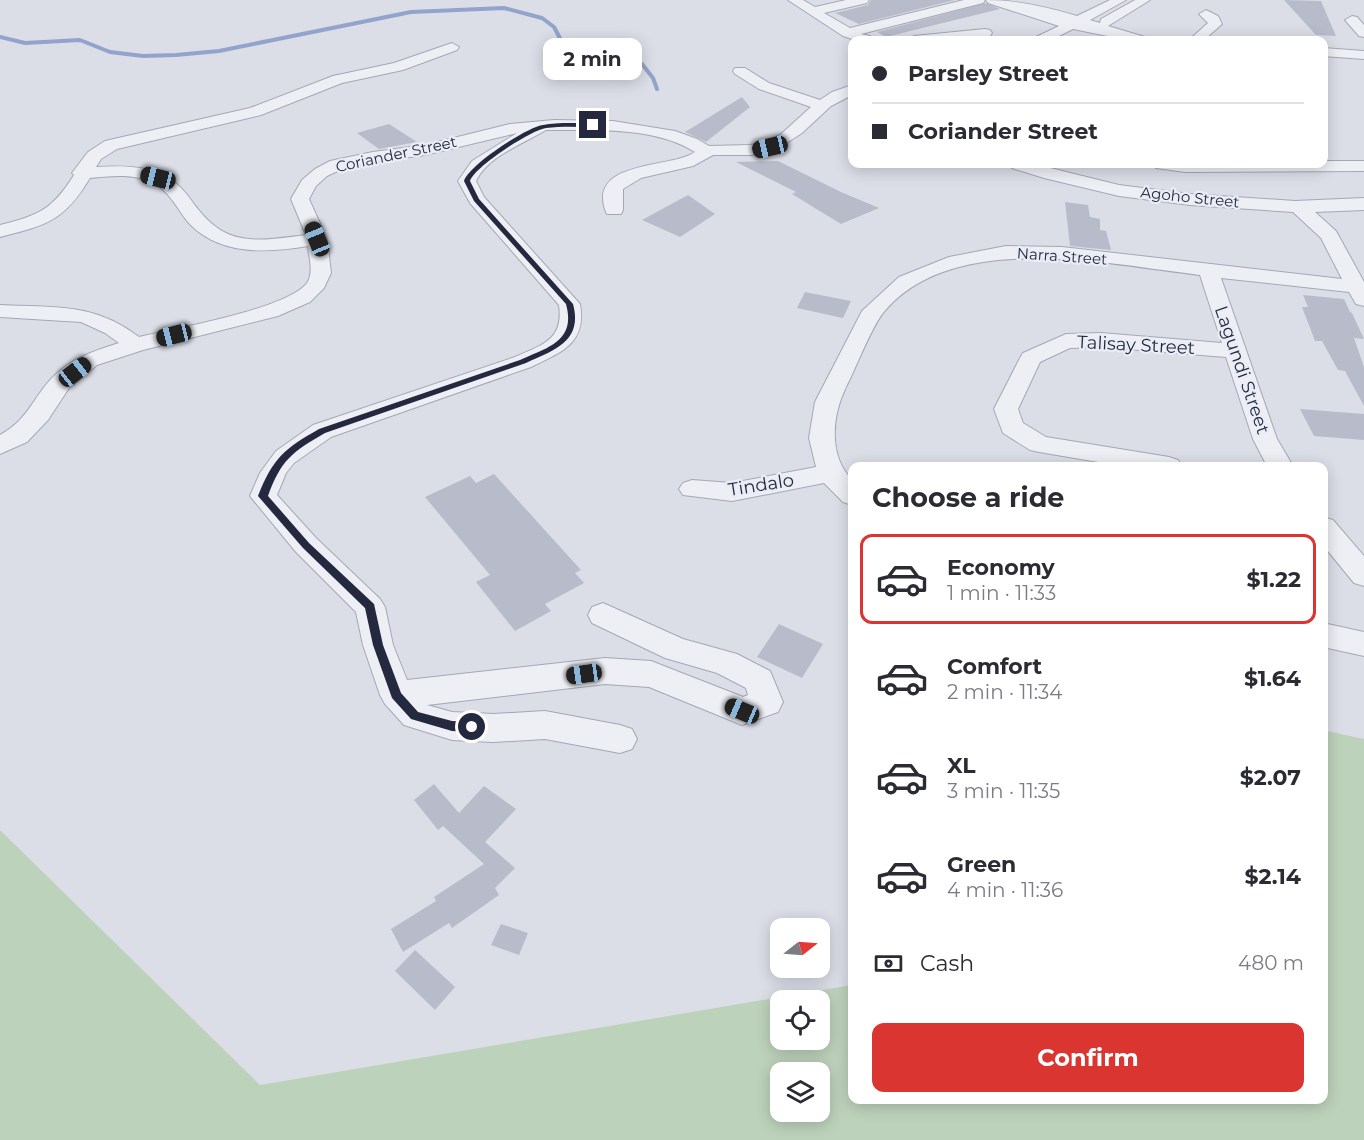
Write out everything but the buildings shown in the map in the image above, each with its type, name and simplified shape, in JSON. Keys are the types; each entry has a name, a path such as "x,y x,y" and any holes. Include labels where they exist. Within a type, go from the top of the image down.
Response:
{"street":[{"path":"794,0 848,33 858,36"},
{"path":"815,11 864,0"},
{"path":"848,33 979,0"},
{"path":"992,0 1020,11 1075,22 1126,36"},
{"path":"1049,36 1120,0"},
{"path":"1081,36 1102,29 1144,0"},
{"path":"1201,36 1215,24 1213,19 1206,14"},
{"path":"1353,20 1364,33"},
{"path":"955,36 986,33"},
{"path":"0,231 34,222 57,210 69,197 93,156 111,145 255,112 338,80 413,63 452,47"},
{"path":"1328,52 1364,55"},
{"path":"740,71 764,86 820,105"},
{"path":"614,210 612,195 617,185 650,171 696,159 707,152 755,150 783,141 798,131 820,105 848,91"},
{"name":"Coriander Street","path":"0,446 18,436 39,415 60,383 89,360 135,345 270,311 303,298 317,284 321,273 317,239 300,199 304,187 330,167 354,160 424,150 512,129 542,126 593,125 629,129 690,141 707,152"},
{"path":"542,126 483,160 469,174 467,181 476,200 569,304 574,320 568,335 552,348 523,362 322,431 293,448 273,471 263,496 306,545 370,607 378,645 396,695 415,715 452,726 493,728 545,725 620,739"},
{"path":"1328,156 1364,157"},
{"path":"1328,166 1364,166"},
{"name":"Agoho Street","path":"1030,168 1096,186 1171,197 1298,207 1346,202 1364,204"},
{"path":"81,173 132,172 158,178 166,184 201,225 218,237 261,246 317,239"},
{"path":"1298,207 1329,235 1362,293"},
{"name":"Narra Street","path":"848,492 830,473 821,438 826,402 873,311 906,281 956,261 1006,252 1062,253 1362,293"},
{"name":"Lagundi Street","path":"1209,272 1234,351 1266,439 1278,462"},
{"path":"0,311 85,316 113,328 135,345"},
{"name":"Talisay Street","path":"1145,462 1039,444 1012,427 1006,409 1030,358 1066,341 1101,340 1234,351"},
{"name":"Tindalo","path":"692,489 732,492 830,473"},
{"path":"1328,533 1364,575"},
{"path":"396,695 605,671 651,674 742,711 767,702 759,680 726,663 676,649 603,615"},
{"path":"1328,636 1364,644"}],"green space":[{"path":"1328,731 1364,739 1364,1140 0,1140 0,830 260,1085 770,999 770,1050 830,1050 830,990 822,990 848,986 848,1104 1328,1104"}],"waterway":[{"path":"0,37 25,43 80,40 110,52 143,56 176,55 219,51 411,12 504,8 542,18 554,27 563,44 581,54 642,64 653,78 657,89"}],"route":[{"path":"472,727 452,726 415,715 396,695 378,645 370,607 306,545 263,496 273,471 293,448 322,431 523,362 552,348 568,335 574,320 569,304 476,200 467,181 469,174 483,160 542,126 593,125"}]}
